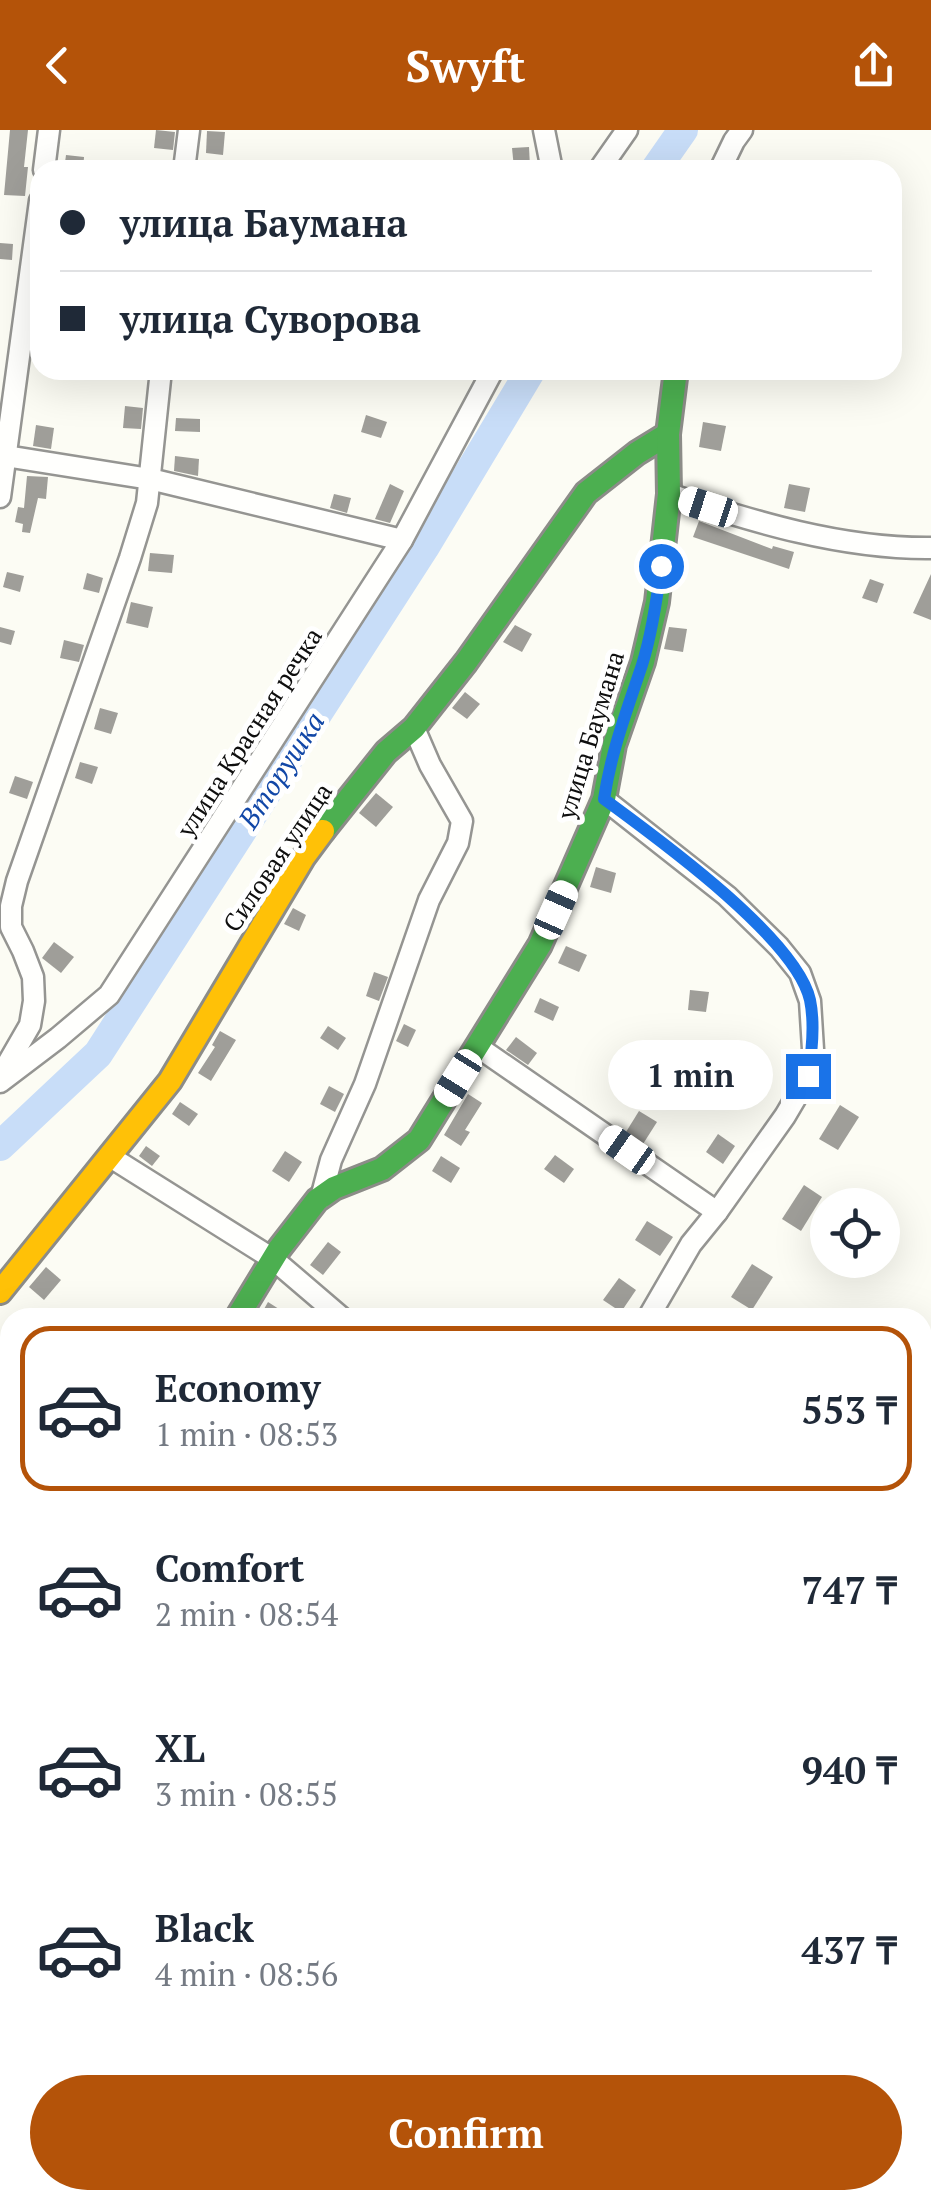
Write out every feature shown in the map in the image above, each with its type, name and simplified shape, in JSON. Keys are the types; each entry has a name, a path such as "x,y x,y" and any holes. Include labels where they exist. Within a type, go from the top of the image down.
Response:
{"street":[{"path":"46,160 50,130"},
{"path":"185,160 189,130"},
{"path":"544,130 550,160"},
{"path":"606,160 627,130"},
{"path":"725,160 742,130"},
{"path":"0,497 30,270"},
{"path":"0,1080 30,1025 34,1000 33,977 11,928 17,881 146,503 159,380"},
{"name":"улица Красная речка","path":"0,1080 109,995 402,540 488,380"},
{"name":"улица Баумана","path":"243,1308 310,1208 332,1189 398,1160 419,1140 540,945 604,799 614,745 657,602 669,494 668,434 675,380"},
{"name":"Силовая улица","path":"0,1292 170,1081 303,858 386,752 414,728 512,600 566,518 586,493 668,434"},
{"path":"3,455 150,480 402,540"},
{"path":"669,494 818,536 890,548 931,548"},
{"name":"улица Баумана","path":"322,1198 331,1160 364,1084 429,900 458,842 462,821 414,728"},
{"path":"604,799 726,896 778,946 800,973 810,1001 812,1049 808,1076 785,1116 691,1244 654,1308"},
{"path":"478,1047 716,1212"},
{"path":"109,1156 273,1259 330,1308"}],"building":[{"path":"10,130 28,130 25,196 4,195"},
{"path":"156,130 175,132 173,150 154,148"},
{"path":"207,131 225,132 223,155 206,153"},
{"path":"529,147 530,160 513,160 512,148"},
{"path":"66,155 84,157 84,160 65,160"},
{"path":"0,243 13,244 12,260 0,259"},
{"path":"125,406 143,408 141,429 123,428"},
{"path":"366,415 387,422 381,438 361,432"},
{"path":"176,418 200,419 200,432 175,431"},
{"path":"703,422 726,426 721,451 699,447"},
{"path":"36,425 54,428 51,449 33,446"},
{"path":"175,456 199,459 198,476 174,471"},
{"path":"27,476 48,477 46,499 38,498 30,533 22,532 23,524 15,522 18,507 24,508"},
{"path":"390,484 404,491 390,523 375,519"},
{"path":"789,484 810,488 805,512 784,508"},
{"path":"334,494 351,498 347,513 330,508"},
{"path":"699,521 772,549 773,546 794,552 789,569 693,537"},
{"path":"150,553 174,555 172,573 148,571"},
{"path":"7,572 24,576 20,592 3,587"},
{"path":"87,573 103,578 99,593 83,589"},
{"path":"931,574 931,620 913,613"},
{"path":"870,579 884,584 877,603 862,598"},
{"path":"131,602 153,607 148,628 126,623"},
{"path":"515,625 532,634 522,652 503,642"},
{"path":"0,627 15,631 11,645 0,642"},
{"path":"669,627 687,629 683,652 664,649"},
{"path":"64,640 84,645 79,662 60,658"},
{"path":"298,643 312,653 298,674 284,664"},
{"path":"465,692 480,704 467,719 452,708"},
{"path":"100,708 118,713 111,734 94,729"},
{"path":"80,762 98,767 92,784 75,778"},
{"path":"15,776 33,782 27,799 9,793"},
{"path":"376,793 393,807 376,827 359,813"},
{"path":"596,867 616,873 611,893 590,887"},
{"path":"293,908 306,915 299,931 284,924"},
{"path":"54,942 74,957 61,973 42,958"},
{"path":"566,946 587,955 579,972 558,963"},
{"path":"374,972 388,977 379,1001 366,996"},
{"path":"690,990 709,992 706,1012 688,1010"},
{"path":"540,998 559,1007 553,1021 534,1012"},
{"path":"404,1024 416,1030 408,1047 396,1041"},
{"path":"328,1026 346,1038 338,1050 320,1038"},
{"path":"220,1031 236,1040 211,1081 198,1073"},
{"path":"516,1037 537,1053 528,1065 506,1050"},
{"path":"750,1075 766,1085 756,1101 740,1091"},
{"path":"329,1086 344,1094 335,1112 320,1104"},
{"path":"468,1094 482,1103 465,1130 470,1132 461,1146 444,1135"},
{"path":"180,1102 198,1114 189,1126 172,1114"},
{"path":"840,1105 859,1117 838,1150 819,1139"},
{"path":"639,1111 657,1122 643,1144 626,1132"},
{"path":"718,1134 735,1146 723,1164 706,1152"},
{"path":"146,1146 160,1156 152,1166 139,1156"},
{"path":"285,1151 302,1162 289,1182 272,1171"},
{"path":"555,1155 574,1169 564,1183 544,1169"},
{"path":"441,1156 460,1168 451,1183 432,1171"},
{"path":"804,1185 810,1189 810,1216 801,1231 782,1219"},
{"path":"647,1221 673,1237 660,1256 635,1240"},
{"path":"328,1242 341,1252 323,1275 310,1265"},
{"path":"752,1264 773,1277 753,1308 731,1297"},
{"path":"46,1267 61,1280 44,1300 29,1287"},
{"path":"619,1278 636,1290 624,1308 615,1308 603,1300"}],"waterway":[{"name":"Вторушка","path":"662,160 683,130"},
{"name":"Вторушка","path":"0,1146 98,1054 424,548 525,380"}],"traffic: fast":[{"path":"243,1308 279,1249 317,1200 334,1188 382,1169 419,1140 540,945 604,799 614,745 643,662 657,602 669,494 668,434 675,380"},
{"path":"323,831 466,662 586,493 668,434"}],"traffic: slow":[{"path":"0,1292 170,1081 323,831"}],"route":[{"path":"661,566 657,602 614,745 604,799 726,896 800,973 810,1001 812,1049 808,1076"}]}
